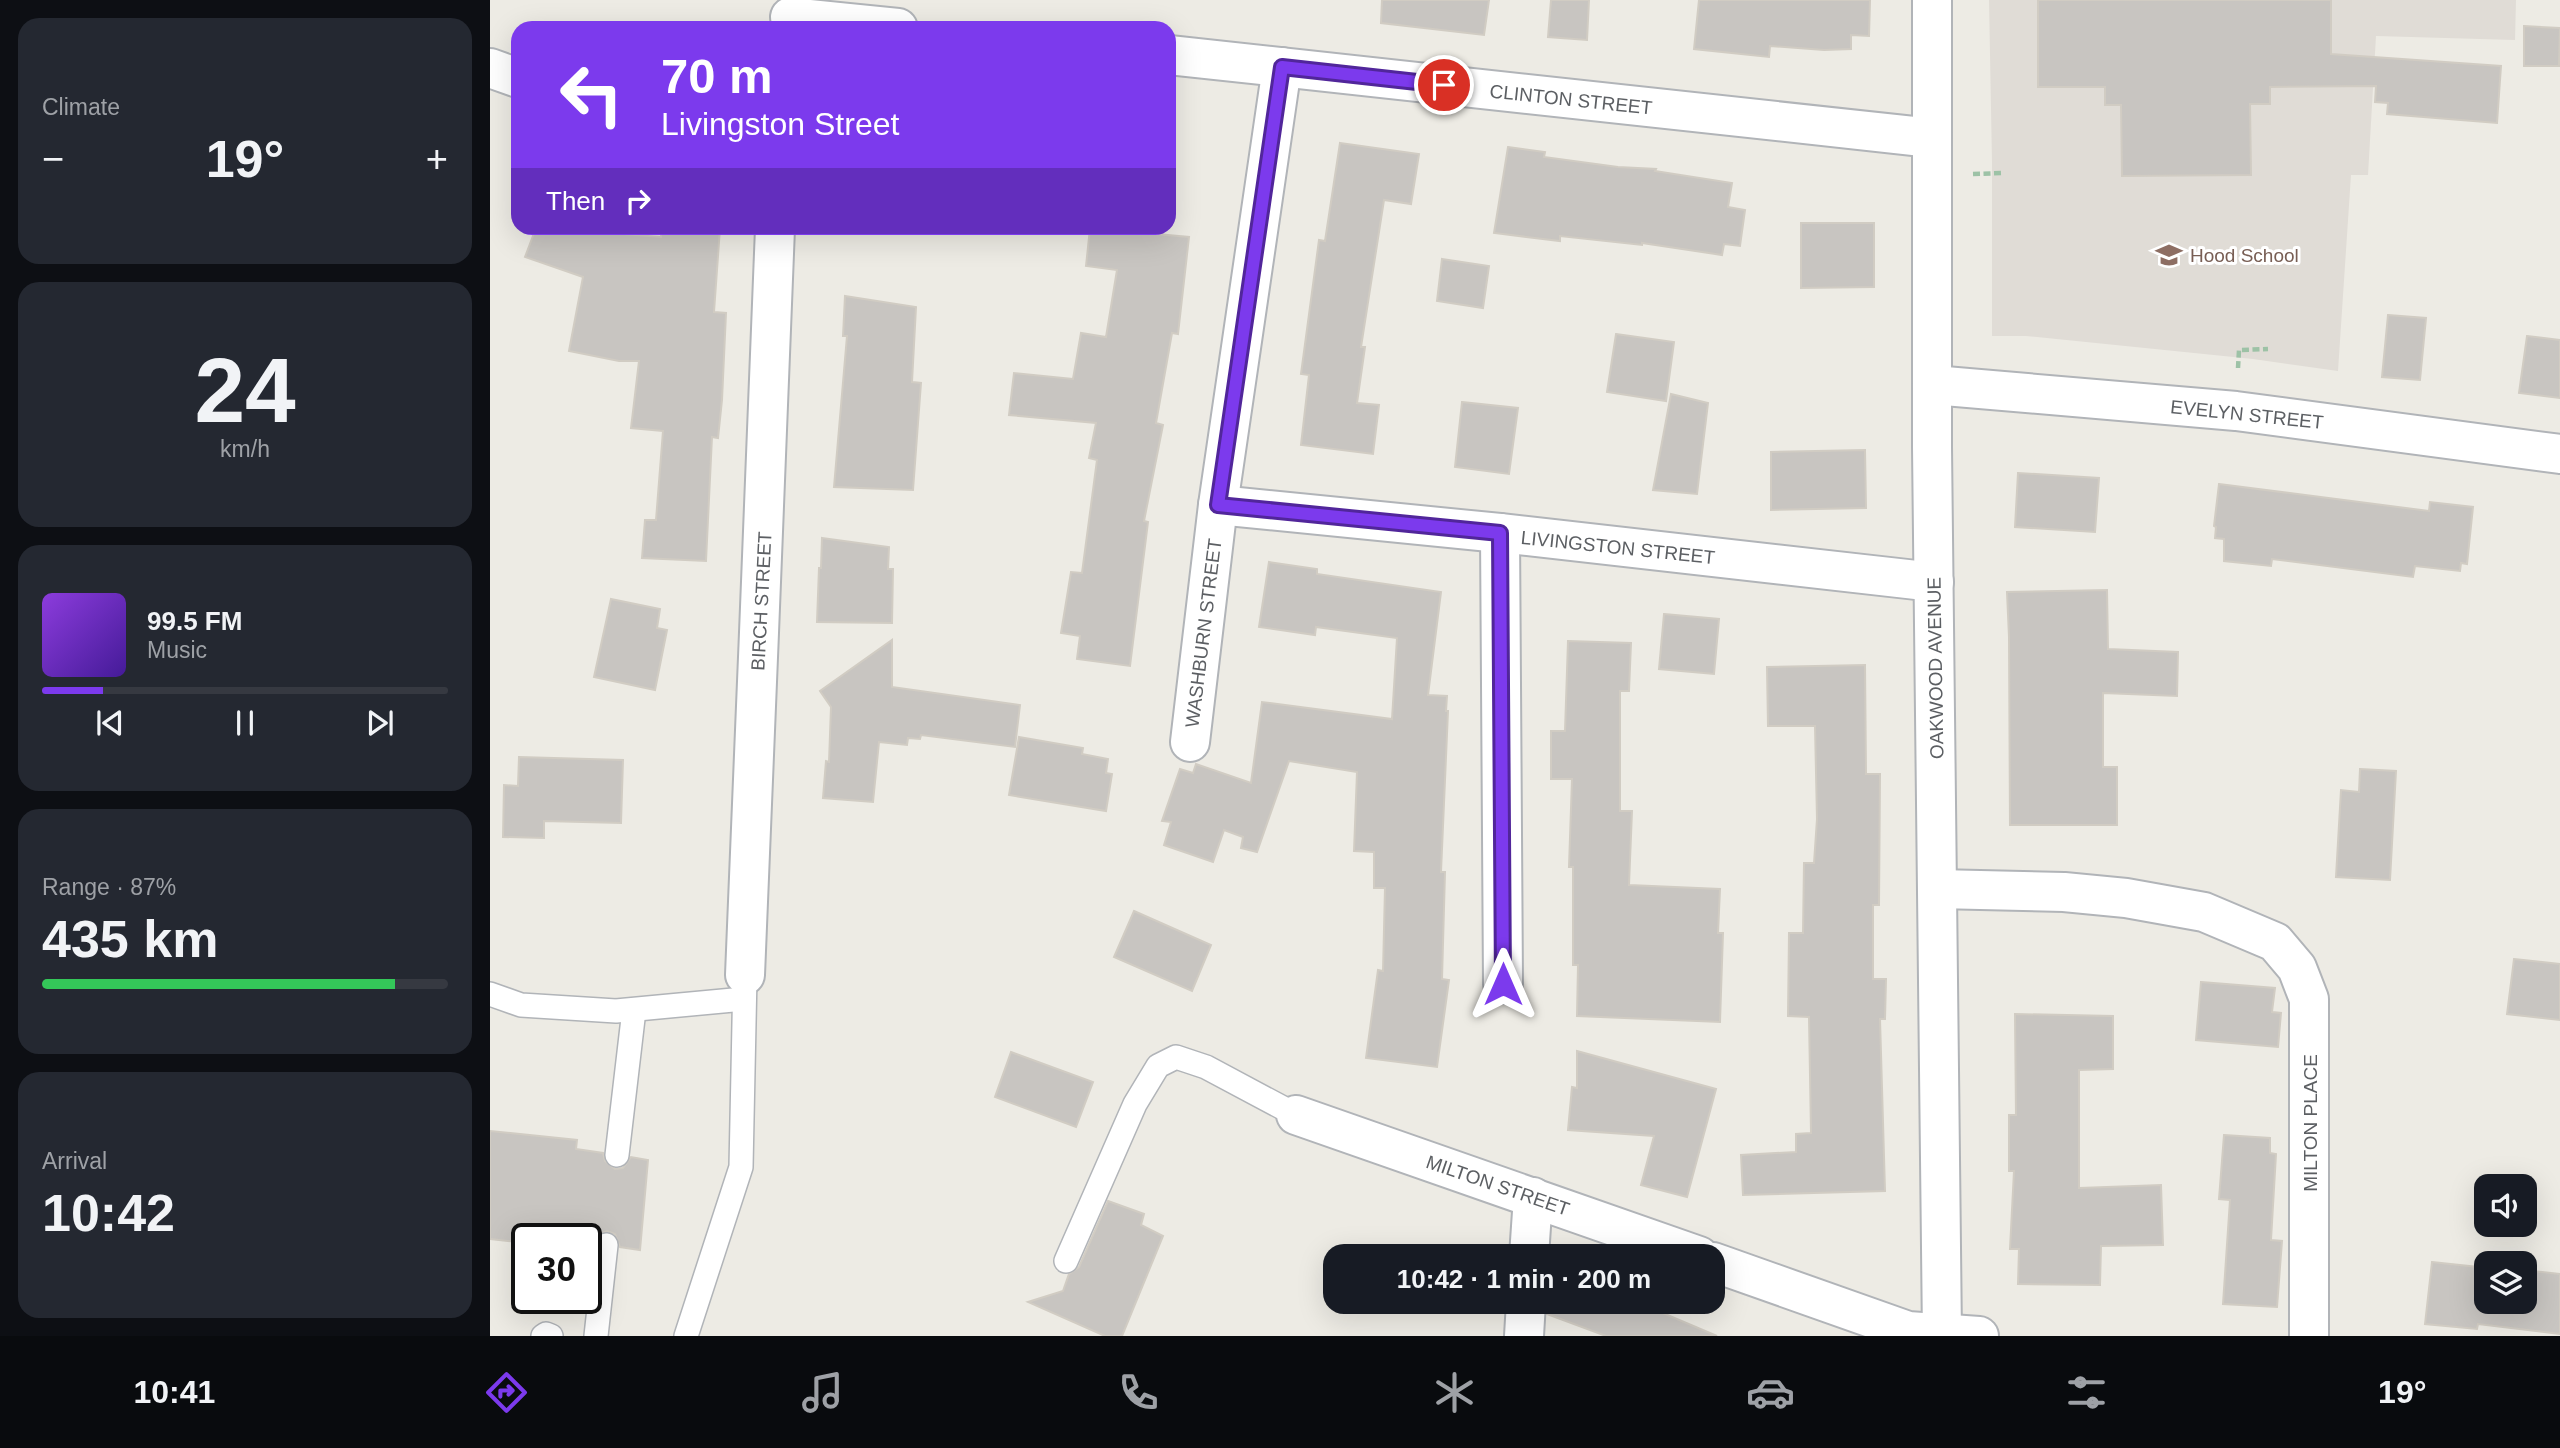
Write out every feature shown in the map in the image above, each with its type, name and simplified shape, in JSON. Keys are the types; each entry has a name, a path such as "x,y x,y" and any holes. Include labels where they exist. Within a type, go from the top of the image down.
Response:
{"street":[{"name":"OAKWOOD AVENUE","path":"1932,0 1937,889 1954,1335"},
{"path":"790,15 840,21"},
{"name":"CLINTON STREET","path":"1176,56 1932,138"},
{"name":"WASHBURN STREET","path":"1190,743 1218,505 1282,67"},
{"path":"490,68 511,76"},
{"name":"BIRCH STREET","path":"745,987 754,729 767,487 775,235"},
{"name":"EVELYN STREET","path":"1933,385 2236,411 2560,454"},
{"name":"LIVINGSTON STREET","path":"1218,505 1500,533 1934,582"},
{"path":"1500,533 1503,984"},
{"name":"MILTON PLACE","path":"1937,889 2064,892 2126,898 2204,912 2275,942 2297,968 2309,999 2309,1336"},
{"name":"MILTON STREET","path":"1296,1115 1665,1244"},
{"path":"1530,1244 1532,1197"},
{"path":"1725,1266 1908,1331 1954,1335"},
{"path":"1524,1336 1525,1314"}],"lane":[{"path":"490,994 521,1005 616,1011 635,1010 745,987 741,1167 686,1336"},
{"path":"617,1155 635,1010"},
{"path":"1066,1261 1135,1104 1158,1066 1176,1057 1206,1067 1296,1115"},
{"path":"596,1336 606,1245"},
{"path":"543,1336 551,1336"}],"path":[{"path":"2239,350 2268,349"}],"shaded area":[{"name":"Hood School","path":"1989,0 2516,0 2515,40 2376,36 2368,175 2351,175 2338,371 2253,359 2026,336 1992,336"}],"building":[{"path":"1382,0 1489,0 1484,35 1381,23"},
{"path":"1551,0 1589,0 1587,40 1548,37"},
{"path":"1699,0 1870,0 1869,36 1851,35 1851,49 1770,46 1769,57 1694,49"},
{"path":"2038,0 2331,0 2331,54 2501,66 2497,123 2387,114 2388,103 2375,102 2376,86 2270,87 2270,104 2250,104 2251,175 2122,176 2121,105 2105,105 2105,87 2038,87"},
{"path":"2524,26 2560,28 2559,66 2524,66"},
{"path":"1340,143 1419,154 1411,204 1384,200 1361,347 1365,347 1357,403 1379,405 1373,454 1301,445 1309,375 1301,374 1319,240 1325,241"},
{"path":"1508,147 1545,152 1544,157 1656,169 1655,171 1732,183 1728,207 1745,210 1740,246 1724,244 1722,255 1642,243 1560,236 1560,241 1494,233"},
{"path":"1801,223 1874,223 1874,287 1801,288"},
{"path":"533,235 720,235 714,312 726,313 718,438 712,437 706,561 642,558 645,520 656,520 663,431 631,428 639,361 619,361 569,351 583,277 525,257"},
{"path":"1089,235 1189,237 1178,334 1172,333 1156,423 1163,425 1144,521 1148,522 1130,666 1077,659 1080,636 1061,633 1071,572 1082,573 1097,460 1089,458 1096,423 1009,415 1014,373 1073,379 1081,333 1106,337 1117,270 1086,266"},
{"path":"1442,259 1489,266 1483,308 1437,301"},
{"path":"845,296 916,307 912,382 921,383 913,490 834,487 847,336 843,336"},
{"path":"2388,315 2426,318 2420,380 2382,377"},
{"path":"1616,334 1674,342 1666,401 1607,392"},
{"path":"2527,336 2560,340 2560,398 2519,393"},
{"path":"1671,394 1708,403 1697,494 1653,490"},
{"path":"1462,402 1518,408 1509,474 1455,467"},
{"path":"1865,450 1866,508 1771,510 1771,452"},
{"path":"2018,473 2099,478 2095,532 2015,527"},
{"path":"2219,484 2429,511 2430,502 2473,507 2467,564 2461,563 2460,571 2415,566 2413,577 2272,559 2271,566 2224,561 2224,539 2215,538 2214,526"},
{"path":"822,538 889,547 888,569 893,569 892,623 817,622"},
{"path":"1269,562 1317,569 1317,574 1441,592 1428,695 1447,696 1448,711 1441,872 1445,872 1442,979 1449,980 1437,1067 1366,1058 1378,970 1383,971 1385,888 1374,888 1374,852 1354,851 1357,772 1289,761 1257,852 1241,848 1243,837 1224,830 1213,862 1164,845 1171,822 1162,821 1180,769 1193,773 1196,764 1251,783 1262,702 1392,719 1397,638 1316,627 1315,635 1259,627"},
{"path":"2107,590 2108,649 2178,652 2177,696 2103,693 2103,767 2117,767 2117,825 2010,825 2007,592"},
{"path":"611,599 660,609 657,628 667,630 655,690 594,677"},
{"path":"1664,614 1719,619 1714,674 1659,669"},
{"path":"892,640 892,687 1020,705 1015,747 921,735 920,739 908,738 907,745 879,742 873,802 823,798 826,761 829,762 831,707 820,691"},
{"path":"1568,641 1631,643 1629,691 1620,691 1620,811 1632,811 1629,885 1720,889 1718,933 1723,933 1720,1022 1577,1016 1578,965 1573,965 1573,867 1569,867 1572,779 1551,779 1551,731 1565,731"},
{"path":"1865,665 1866,774 1880,774 1879,905 1873,905 1873,979 1886,979 1885,1019 1880,1019 1885,1191 1743,1195 1741,1155 1796,1152 1796,1134 1811,1133 1809,1017 1788,1016 1789,933 1803,933 1804,863 1814,863 1817,819 1815,726 1768,726 1767,667"},
{"path":"1019,737 1083,748 1082,754 1108,759 1106,773 1112,774 1106,811 1009,795"},
{"path":"519,757 623,760 621,823 544,821 544,838 503,837 504,785 518,786"},
{"path":"2360,769 2396,771 2390,880 2336,877 2341,790 2359,792"},
{"path":"1134,911 1211,945 1192,991 1114,957"},
{"path":"2514,959 2560,964 2560,1020 2507,1014"},
{"path":"2201,982 2275,988 2272,1012 2281,1013 2278,1047 2196,1040"},
{"path":"2015,1014 2113,1016 2113,1069 2079,1070 2079,1188 2161,1185 2163,1245 2101,1246 2100,1285 2018,1284 2019,1249 2010,1249 2014,1171 2009,1171 2009,1115 2016,1115"},
{"path":"1577,1051 1716,1089 1687,1197 1641,1185 1654,1136 1568,1130 1572,1087 1577,1088"},
{"path":"1011,1052 1093,1082 1076,1127 995,1097"},
{"path":"490,1131 577,1140 576,1149 603,1153 605,1161 615,1169 623,1168 631,1157 648,1160 640,1250 620,1247 615,1234 607,1231 602,1233 602,1223 511,1223 511,1241 490,1239"},
{"path":"2224,1135 2270,1138 2270,1153 2276,1154 2271,1240 2282,1241 2277,1307 2223,1304 2230,1200 2219,1199"},
{"path":"1108,1201 1144,1214 1141,1225 1163,1236 1122,1336 1105,1336 1028,1302 1063,1291 1069,1274 1079,1267"},
{"path":"2432,1262 2474,1267 2474,1314 2537,1314 2537,1271 2560,1274 2560,1334 2478,1324 2477,1329 2425,1324"},
{"path":"1547,1314 1665,1314 1717,1336 1606,1336"}],"place":[{"name":"Hood School","path":"2169,255"}],"route":[{"path":"1444,85 1282,67 1218,505 1500,533 1503,984"}]}
